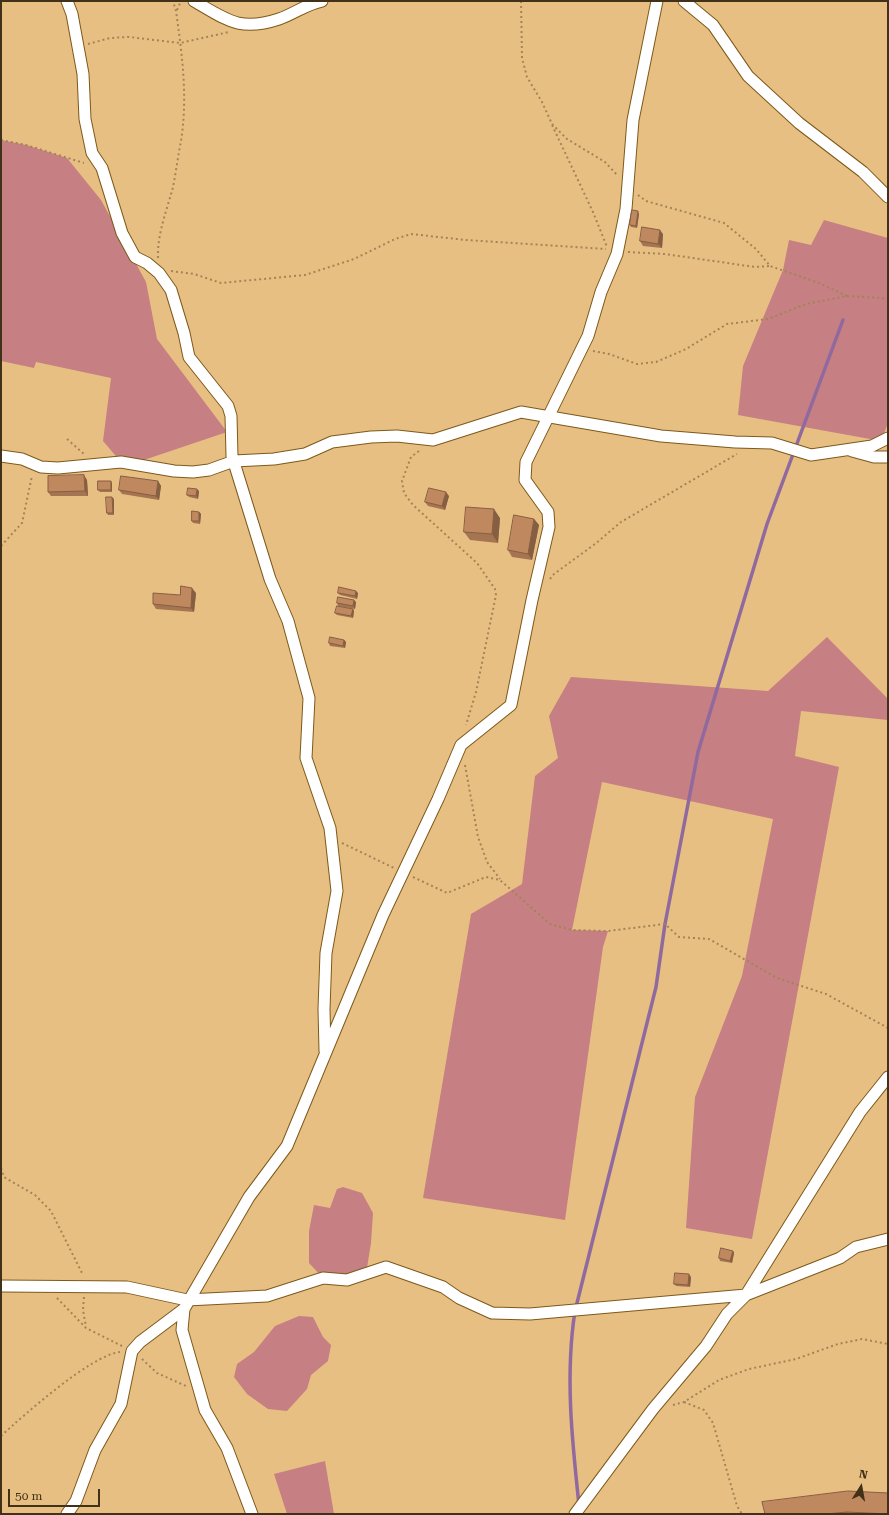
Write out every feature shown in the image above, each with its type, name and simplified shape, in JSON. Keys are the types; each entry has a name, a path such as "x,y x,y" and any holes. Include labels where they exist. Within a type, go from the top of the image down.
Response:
{"street":[{"path":"67,1 83,74 85,119 92,153 102,168 122,233 135,257 147,263 159,273 171,290 184,333 188,357 228,406 232,416 234,461 270,578 288,621 309,698 306,758 331,836 337,891 326,953 324,1009 325,1055"},
{"path":"194,1 230,21 245,25 279,19 311,3 322,1"},
{"path":"67,1514 76,1501 95,1450 121,1404 132,1351 140,1342 186,1304 216,1256 249,1197 287,1146 383,915 461,745 511,706 532,600 549,528 548,512 525,480 526,462 582,349 617,251 626,209 633,120 658,1"},
{"path":"684,1 713,25 748,76 799,123 863,172 888,197"},
{"path":"1,456 22,459 41,467 58,468 121,462 174,471 193,472 209,470 234,461 274,459 305,454 332,442 371,437 397,436 434,440 521,412 661,436 772,443 811,456 834,450 847,450 872,446 888,438"},
{"path":"847,450 874,457 888,457"},
{"path":"575,1514 653,1409 706,1346 727,1314 746,1295 860,1112 888,1077"},
{"path":"1,1286 127,1287 186,1304 267,1296 323,1278 347,1280 386,1267 443,1286 459,1298 492,1313 530,1314 746,1295 840,1258 856,1247 888,1240"},
{"path":"186,1304 182,1330 199,1393 205,1410 227,1448 252,1514"}],"path":[{"path":"173,1 176,11 184,75 181,139 173,185 157,246 159,273 170,270 194,274 221,283 305,275 354,259 395,239 411,234 466,240 608,250 593,212 542,102 527,77 522,58 521,1"},
{"path":"176,11 181,1"},
{"path":"78,47 110,38 180,43 226,33 245,25"},
{"path":"552,124 567,139 605,162 627,187 646,201 724,223 756,249 770,266"},
{"path":"1,140 26,145 102,168"},
{"path":"617,251 666,254 755,266 770,266 819,283 847,296"},
{"path":"582,349 609,354 637,364 656,362 686,349 727,324 768,319 806,304 847,296 882,298 888,300"},
{"path":"67,439 82,451 93,465"},
{"path":"434,440 411,457 402,481 404,493 414,505 477,563 495,588 496,595 476,692 461,745"},
{"path":"549,579 596,544 621,522 755,443"},
{"path":"1,546 22,523 30,480 35,472 41,467"},
{"path":"465,764 478,837 487,862 500,880 550,924 572,930 608,931 665,924 679,937 709,939 777,978 826,994 888,1028"},
{"path":"331,836 447,893 486,877 500,880"},
{"path":"1,1118 1,1124"},
{"path":"1,1168 4,1176 35,1195 51,1211 82,1272 85,1287 83,1310 86,1328"},
{"path":"40,1287 57,1299 86,1328 132,1351 157,1373 199,1393"},
{"path":"653,1409 684,1402 720,1380 749,1369 796,1360 838,1344 862,1339 888,1344"},
{"path":"1,1436 30,1409 94,1362 113,1353 132,1351"},
{"path":"684,1402 704,1410 713,1424 735,1499 742,1514"}],"shaded area":[{"path":"1,140 26,145 67,158 101,200 146,282 157,339 227,432 132,464 121,462 103,441 111,378 36,362 34,368 1,361"},
{"path":"824,220 888,238 888,423 881,441 738,415 743,366 783,270 789,240 811,245"},
{"path":"827,637 888,699 888,720 801,711 795,756 839,767 752,1239 686,1228 695,1097 742,976 773,819 602,782 572,930 608,931 603,947 565,1220 423,1198 471,914 522,884 535,776 558,758 549,716 571,677 768,691"},
{"path":"343,1187 362,1193 373,1213 371,1243 366,1274 323,1278 309,1263 309,1231 314,1205 330,1208 337,1189"},
{"path":"299,1316 313,1317 323,1337 331,1345 328,1361 311,1375 307,1389 287,1411 268,1409 247,1394 234,1377 237,1364 254,1352 275,1326"},
{"path":"325,1461 334,1514 287,1514 274,1474"}],"building":[{"path":"632,210 638,211 636,226 630,225"},
{"path":"642,227 660,230 658,244 640,241"},
{"path":"84,475 85,491 48,492 48,476"},
{"path":"121,476 158,481 156,496 119,490"},
{"path":"98,481 111,481 111,490 98,490"},
{"path":"188,488 197,489 196,496 187,495"},
{"path":"429,488 446,492 442,506 425,502"},
{"path":"106,497 112,497 113,513 107,513"},
{"path":"466,507 494,509 492,534 464,532"},
{"path":"192,511 199,512 199,521 192,521"},
{"path":"514,515 534,519 528,554 508,550"},
{"path":"181,586 192,588 191,608 153,604 153,593 180,595"},
{"path":"339,587 356,591 355,596 338,593"},
{"path":"338,597 354,600 353,606 337,603"},
{"path":"337,606 353,609 351,616 335,613"},
{"path":"330,637 344,640 343,646 329,643"},
{"path":"721,1248 733,1251 730,1261 719,1258"},
{"path":"675,1273 689,1274 688,1285 674,1284"},
{"path":"848,1491 888,1493 888,1514 847,1512 826,1514 765,1514 762,1502"}],"waterway":[{"path":"579,1505 572,1432 570,1383 570,1359 575,1311 656,987 665,924 698,752 767,524 843,320"}]}
